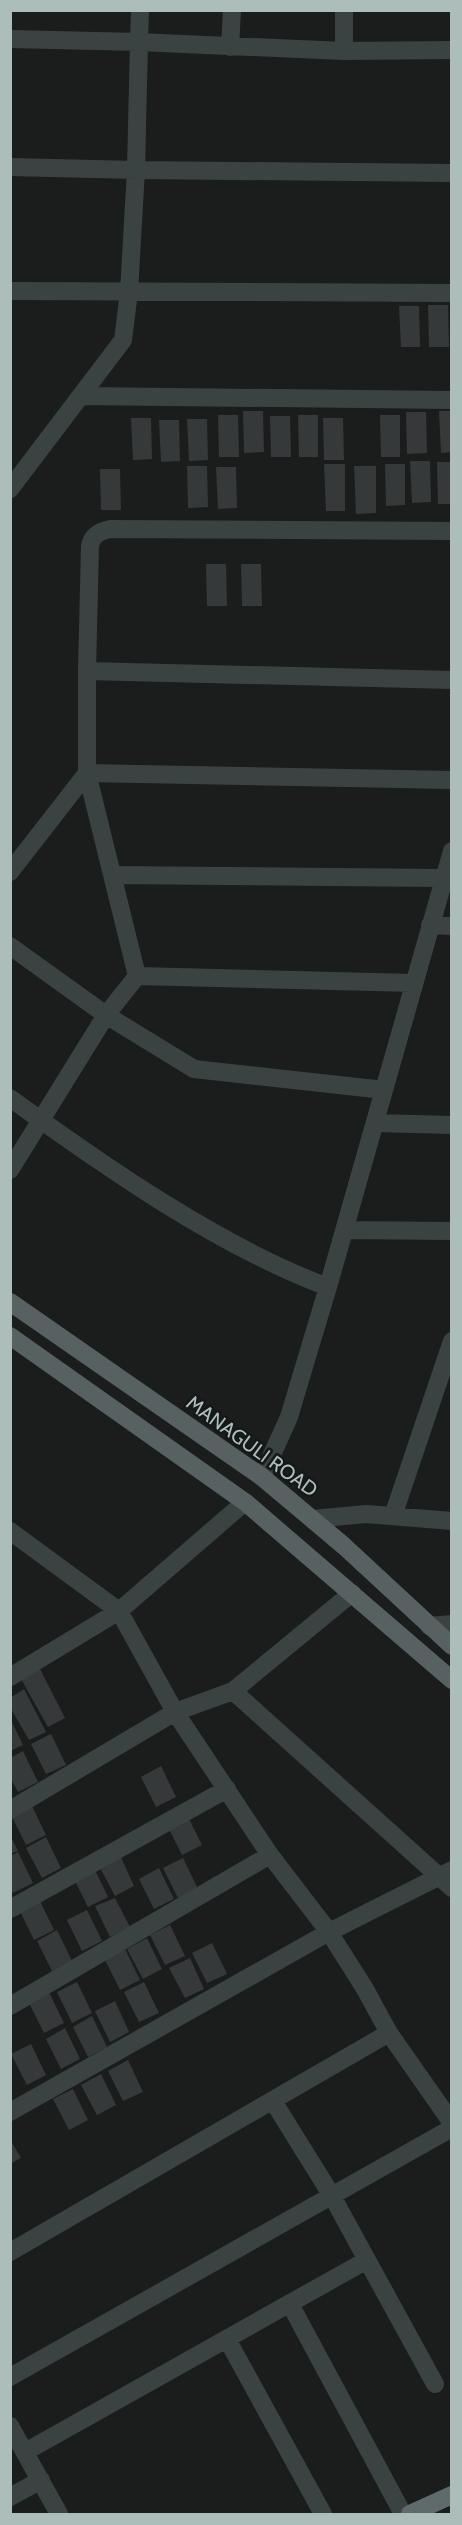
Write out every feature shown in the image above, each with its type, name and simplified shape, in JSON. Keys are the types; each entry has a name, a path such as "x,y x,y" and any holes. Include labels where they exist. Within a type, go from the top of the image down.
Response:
{"highway":[{"path":"410,2514 452,2495"}],"main road":[{"name":"MANAGULI ROAD","path":"10,1302 262,1477 313,1519 452,1646"},
{"path":"10,1336 245,1502 452,1680"}],"street":[{"path":"10,489 123,340 129,292 136,170 140,10"},
{"path":"230,46 232,10"},
{"path":"344,10 344,51"},
{"path":"10,39 344,51 452,50"},
{"path":"10,167 452,173"},
{"path":"10,291 452,293"},
{"path":"82,396 452,400"},
{"path":"137,976 87,772 91,540 101,531 110,529 452,531"},
{"path":"87,671 452,680"},
{"path":"87,772 452,780"},
{"path":"10,872 87,772"},
{"path":"262,1477 289,1417 452,851"},
{"path":"114,875 443,878"},
{"path":"430,925 452,926"},
{"path":"10,946 106,1015 194,1070 384,1090"},
{"path":"137,976 414,983"},
{"path":"10,1170 106,1015 137,976"},
{"path":"10,1098 165,1203 288,1272 328,1287"},
{"path":"375,1123 452,1125"},
{"path":"344,1230 452,1231"},
{"path":"393,1516 452,1341"},
{"path":"14,1669 119,1611 245,1502"},
{"path":"313,1519 366,1514 452,1521"},
{"path":"10,1531 119,1611 175,1712 270,1855 329,1932 365,1989 389,2033 452,2123"},
{"path":"10,1810 175,1712 233,1691 352,1593"},
{"path":"429,1626 452,1624"},
{"path":"10,2112 329,1932 447,1878 233,1691"},
{"path":"10,1909 227,1789"},
{"path":"10,2006 270,1855"},
{"path":"10,2252 389,2033"},
{"path":"273,2101 332,2196 435,2384"},
{"path":"10,2377 452,2128"},
{"path":"25,2452 367,2260"},
{"path":"290,2304 403,2514"},
{"path":"227,2339 323,2514"},
{"path":"10,2426 58,2514"},
{"path":"10,2497 41,2480"}],"building":[{"path":"428,305 448,305 449,347 429,347"},
{"path":"399,306 419,306 420,347 401,347"},
{"path":"243,411 263,411 264,452 244,453"},
{"path":"439,411 452,411 452,452 441,453"},
{"path":"406,412 426,412 427,453 407,454"},
{"path":"218,415 238,415 239,457 219,457"},
{"path":"298,415 318,415 318,457 299,457"},
{"path":"380,415 400,415 400,457 381,457"},
{"path":"270,416 290,416 291,457 271,457"},
{"path":"131,418 151,418 152,459 133,460"},
{"path":"323,418 343,418 344,460 324,460"},
{"path":"187,419 207,419 208,460 189,461"},
{"path":"159,420 179,420 180,461 161,462"},
{"path":"410,461 430,461 431,502 412,503"},
{"path":"437,462 452,462 452,504 438,504"},
{"path":"324,464 345,464 345,511 326,511"},
{"path":"385,464 405,464 405,505 386,506"},
{"path":"187,466 207,466 208,507 188,508"},
{"path":"354,466 376,466 376,513 356,514"},
{"path":"216,467 236,467 237,508 218,509"},
{"path":"100,469 120,469 121,510 101,510"},
{"path":"206,564 226,564 227,606 207,606"},
{"path":"241,564 261,564 262,606 242,606"},
{"path":"40,1669 65,1718 48,1727 21,1679"},
{"path":"24,1689 46,1732 29,1740 10,1707 10,1698"},
{"path":"10,1718 23,1745 10,1751"},
{"path":"51,1734 66,1765 46,1774 31,1744"},
{"path":"23,1751 38,1782 18,1792 10,1777 10,1758"},
{"path":"161,1766 176,1797 156,1807 141,1777"},
{"path":"31,1804 46,1835 26,1845 11,1815"},
{"path":"187,1815 202,1845 182,1855 167,1825"},
{"path":"10,1835 18,1851 10,1854"},
{"path":"46,1837 61,1868 42,1878 26,1848"},
{"path":"18,1852 33,1883 13,1893 10,1887 10,1856"},
{"path":"120,1855 134,1886 115,1896 99,1866"},
{"path":"183,1858 198,1889 178,1898 163,1868"},
{"path":"93,1866 108,1897 88,1907 73,1877"},
{"path":"159,1868 174,1899 154,1909 139,1879"},
{"path":"115,1898 130,1927 110,1937 95,1906"},
{"path":"39,1899 54,1930 34,1940 19,1909"},
{"path":"87,1910 102,1941 82,1951 67,1920"},
{"path":"170,1925 185,1956 165,1965 150,1935"},
{"path":"57,1930 72,1961 52,1971 37,1941"},
{"path":"147,1938 162,1969 143,1979 127,1949"},
{"path":"212,1943 227,1974 207,1983 192,1953"},
{"path":"125,1949 140,1980 120,1990 105,1960"},
{"path":"190,1958 204,1989 185,1998 169,1968"},
{"path":"77,1982 92,2013 72,2023 57,1992"},
{"path":"144,1982 159,2013 139,2022 124,1992"},
{"path":"49,1992 64,2023 44,2033 29,2003"},
{"path":"115,2001 129,2032 110,2042 95,2011"},
{"path":"92,2016 107,2047 88,2057 73,2027"},
{"path":"65,2028 80,2059 61,2069 46,2039"},
{"path":"31,2044 46,2075 27,2085 11,2054"},
{"path":"128,2060 143,2092 123,2101 108,2071"},
{"path":"101,2074 116,2105 97,2115 81,2085"},
{"path":"73,2089 88,2120 69,2130 53,2099"},
{"path":"10,2139 21,2158 10,2164"}]}
